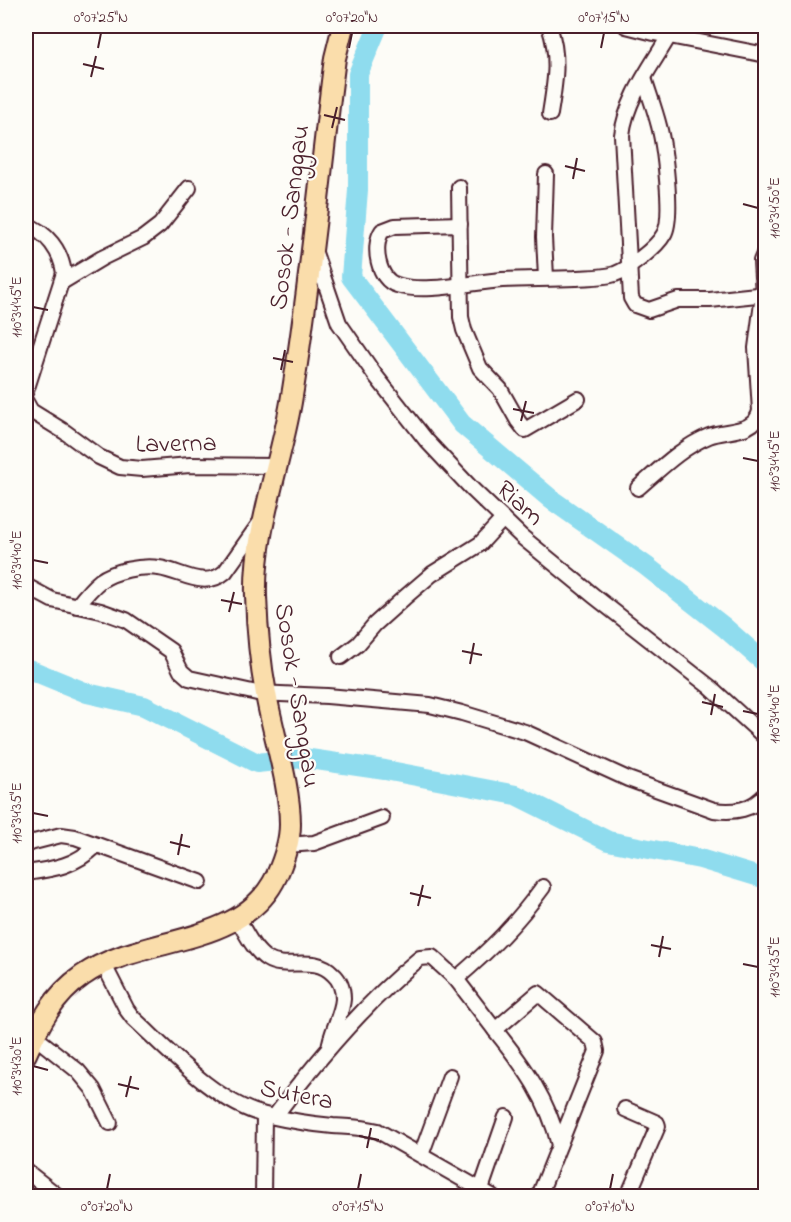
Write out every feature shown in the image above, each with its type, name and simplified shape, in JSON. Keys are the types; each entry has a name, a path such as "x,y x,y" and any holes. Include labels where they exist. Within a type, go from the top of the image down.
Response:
{"highway":[{"name":"Sosok - Sanggau","path":"26,1054 48,1010 66,989 84,975 104,963 213,930 237,918 255,905 276,877 287,845 290,827 287,800 266,694 258,629 256,593 258,557 302,337 335,58 343,26"}],"street":[{"path":"549,26 554,39 557,73 550,114"},
{"path":"626,26 765,55"},
{"path":"669,36 629,106 621,135 631,298 642,310 654,309 678,300 710,300 764,294"},
{"path":"460,224 387,228 382,231 378,243 382,275 391,283 399,286 425,287 605,276 630,266 661,239 668,226 669,212 663,143 644,78"},
{"path":"546,174 544,237 546,278"},
{"path":"459,187 461,317 480,368 500,389 522,428 527,429 578,399"},
{"path":"62,282 102,258 143,238 160,225 189,188"},
{"path":"26,225 46,237 58,252 63,262 64,273 38,347 26,391"},
{"name":"Riam","path":"313,245 339,323 360,355 426,440 503,519 594,596 710,687 765,738"},
{"path":"638,488 680,453 699,441 718,433 749,426 758,418 760,411 756,348 764,294 761,261 765,249"},
{"name":"Laverna","path":"27,408 65,432 99,458 120,467 142,469 190,465 262,464 278,466"},
{"path":"77,606 98,583 108,576 133,569 161,568 198,580 219,578 267,515"},
{"path":"341,657 358,644 375,624 432,574 480,544 503,519"},
{"path":"26,586 52,600 117,616 164,646 175,656 184,676 266,694 327,696 430,705 525,732 628,779 714,810 727,812 742,810 763,801"},
{"path":"287,845 314,843 382,818"},
{"path":"26,844 61,835 75,837 200,882"},
{"path":"26,873 57,868 84,857 97,845"},
{"path":"456,979 494,946 520,919 543,887"},
{"path":"237,918 257,949 266,958 274,962 317,964 329,969 338,978 342,987 343,1000 330,1038 329,1050"},
{"path":"263,1195 269,1116 376,999 420,958 432,957 456,979 519,1059 552,1119 559,1145"},
{"name":"Sutera","path":"104,963 133,1018 217,1091 245,1107 269,1116 307,1123 371,1129 486,1193"},
{"path":"495,1030 538,993 595,1042 597,1051 539,1197"},
{"path":"34,1036 78,1071 93,1089 110,1123"},
{"path":"421,1155 450,1076"},
{"path":"624,1109 646,1117 658,1126 628,1197"},
{"path":"486,1193 506,1117"},
{"path":"26,1171 58,1197"}],"waterway":[{"path":"378,26 358,74 358,190 351,277 462,424 552,500 646,566 724,627 766,664"},
{"path":"26,668 87,693 144,706 257,763 303,758 385,770 516,795 608,841 700,859 766,879"}]}
